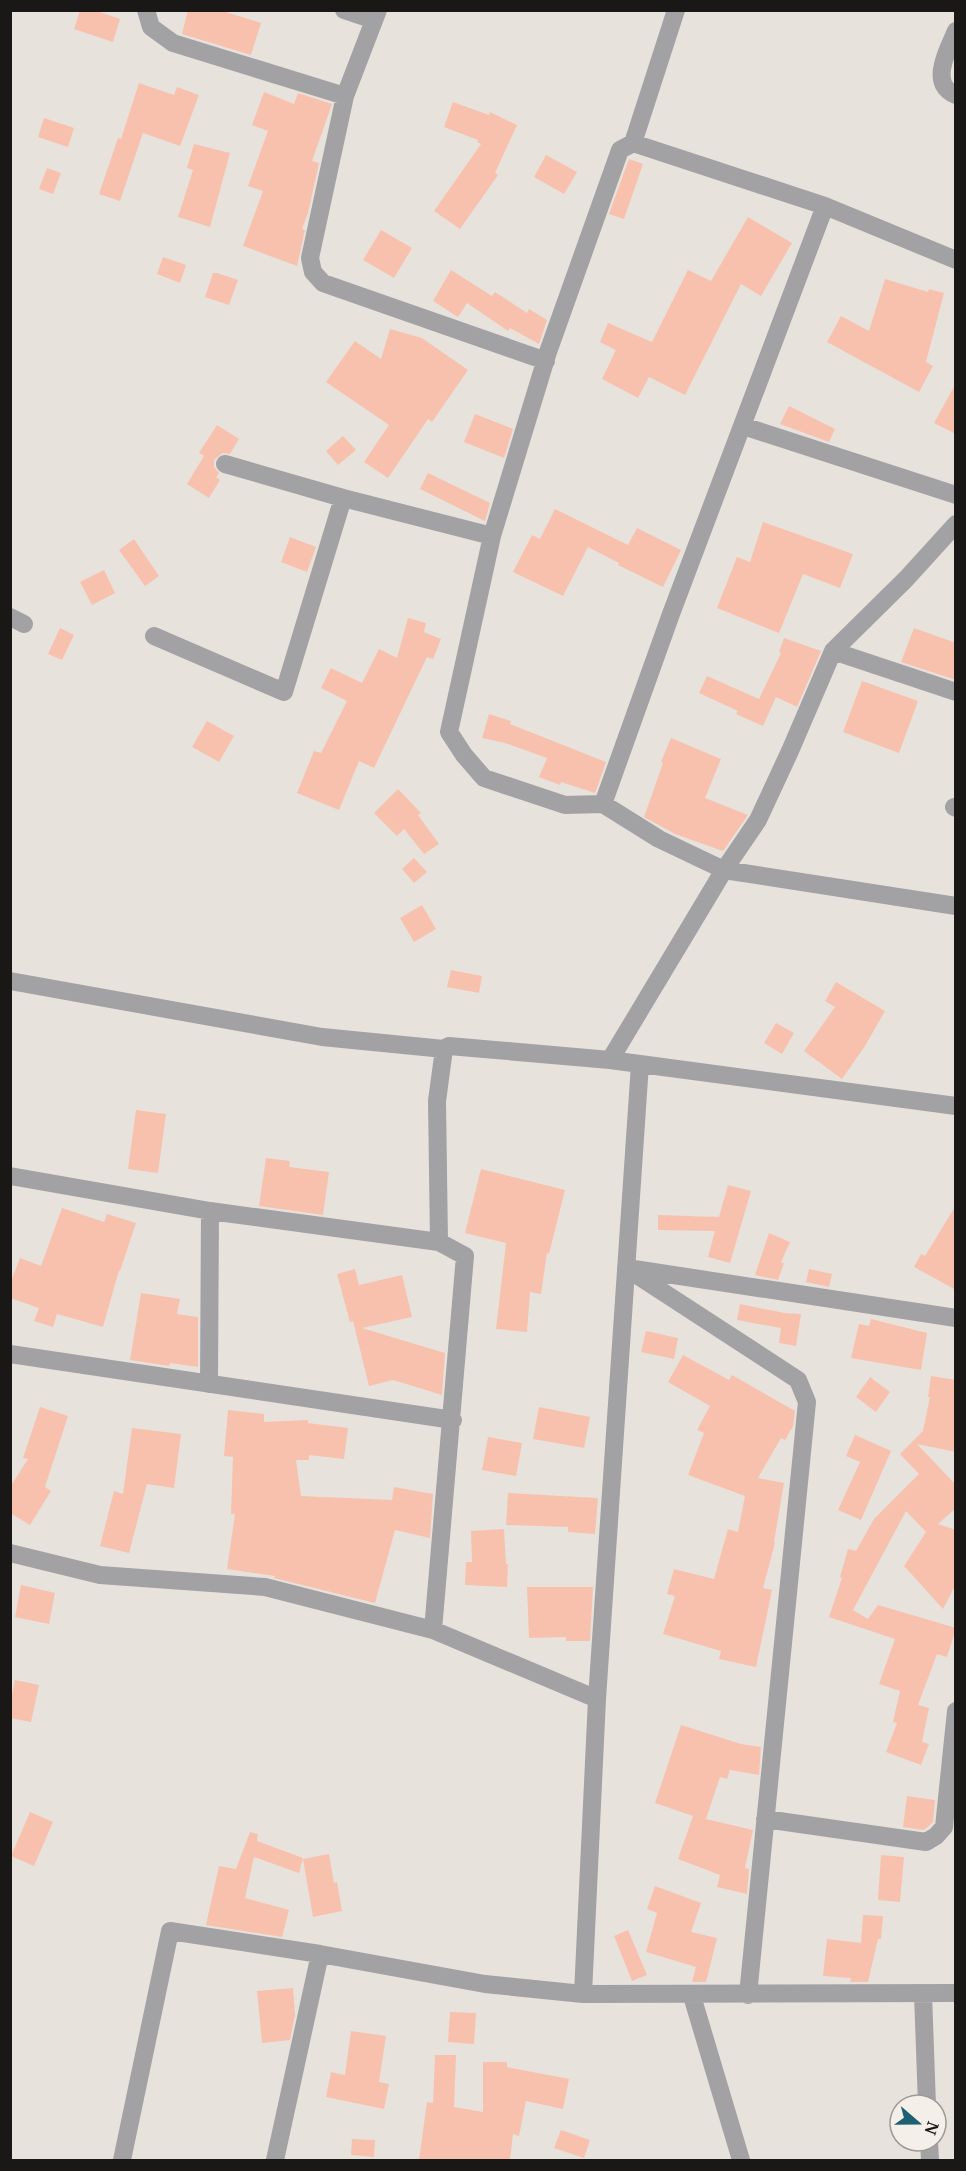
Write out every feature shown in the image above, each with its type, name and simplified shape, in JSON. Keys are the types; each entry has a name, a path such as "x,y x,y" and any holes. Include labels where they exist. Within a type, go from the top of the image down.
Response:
{"street":[{"path":"146,10 150,27 173,43 345,96"},
{"path":"344,10 376,15 345,96 310,258 313,272 323,283 546,361"},
{"path":"676,10 633,143 620,150 546,361 492,536 449,732 464,755 484,777 565,805 603,804 659,839 724,870 956,906"},
{"path":"956,31 942,63 942,82 950,93 956,95"},
{"path":"633,143 825,206 956,260"},
{"path":"603,804 671,614 825,206"},
{"path":"743,426 956,495"},
{"path":"225,465 492,536"},
{"path":"154,636 284,692 343,498"},
{"path":"610,1060 724,870 758,820 833,651 906,579 956,524"},
{"path":"833,651 956,692"},
{"path":"10,981 322,1037 444,1049 449,1046 610,1060 956,1106"},
{"path":"439,1242 437,1101 444,1049"},
{"path":"584,1994 597,1699 640,1064"},
{"path":"10,1176 210,1211 439,1242 465,1256 453,1420 433,1630"},
{"path":"209,1384 210,1211"},
{"path":"626,1268 956,1318"},
{"path":"626,1268 798,1380 807,1402 748,1995"},
{"path":"10,1354 453,1420"},
{"path":"10,1553 100,1575 265,1587 433,1630 597,1699"},
{"path":"765,1819 926,1842 944,1827 956,1710"},
{"path":"122,2160 170,1931 320,1954 485,1984 584,1994 692,1996 956,1993"},
{"path":"275,2160 320,1954"},
{"path":"922,1994 926,2093"},
{"path":"692,1996 741,2160"}],"building":[{"path":"80,10 94,10 120,19 113,42 74,29"},
{"path":"188,10 220,10 261,23 251,55 182,34"},
{"path":"139,83 174,95 177,87 199,95 180,146 143,133 120,201 99,194 118,138 121,139"},
{"path":"264,92 294,104 298,93 332,104 312,161 319,163 308,213 302,229 305,230 297,266 243,246 263,191 248,186 268,131 252,125"},
{"path":"453,102 489,115 490,112 517,125 495,173 498,175 460,229 434,211 481,144 477,142 478,140 444,127"},
{"path":"44,118 74,128 68,147 38,137"},
{"path":"194,144 230,153 210,227 178,217 193,170 187,168"},
{"path":"546,155 577,172 564,194 534,177"},
{"path":"629,159 643,164 624,219 609,214"},
{"path":"47,168 61,173 53,194 39,189"},
{"path":"748,217 792,243 761,296 741,284 685,395 649,377 638,398 602,379 616,350 600,342 608,323 652,342 688,270 711,281"},
{"path":"381,230 412,248 394,278 363,260"},
{"path":"163,257 186,265 180,283 157,274"},
{"path":"451,270 492,296 495,292 527,313 529,309 547,320 539,344 510,328 508,331 467,303 458,317 433,301"},
{"path":"213,273 238,280 229,305 205,297"},
{"path":"885,279 928,292 929,289 944,293 926,362 933,366 919,392 827,342 841,316 869,331"},
{"path":"390,329 422,338 468,370 432,422 428,419 388,478 364,462 389,425 326,382 355,341 381,359"},
{"path":"956,383 956,434 934,423"},
{"path":"789,406 835,429 829,442 780,424"},
{"path":"475,414 513,429 504,458 464,442"},
{"path":"217,425 239,439 230,454 222,453 214,460 214,467 219,473 216,477 220,480 209,498 187,484 204,456 199,453"},
{"path":"343,436 356,450 338,465 326,451"},
{"path":"428,473 490,503 485,521 420,489"},
{"path":"555,509 628,545 637,528 681,550 663,587 588,547 563,596 513,572 532,535 540,539"},
{"path":"763,522 853,554 840,588 803,574 779,633 717,608 737,557 750,562"},
{"path":"290,537 316,547 307,572 281,562"},
{"path":"134,539 159,576 145,586 119,550"},
{"path":"104,570 115,593 92,605 80,582"},
{"path":"408,618 426,623 424,632 441,639 433,659 427,657 374,768 359,761 339,810 297,793 314,751 321,753 347,701 321,688 331,668 362,683 379,649 397,658"},
{"path":"60,628 74,635 62,660 48,654"},
{"path":"914,628 956,643 956,680 901,662"},
{"path":"784,638 821,651 797,707 776,697 763,726 736,714 738,711 699,693 707,676 759,699 781,653 779,652"},
{"path":"862,681 918,701 899,753 843,732"},
{"path":"489,714 511,721 510,724 606,762 595,793 561,782 560,785 539,777 547,758 505,743 482,738"},
{"path":"207,721 234,736 219,762 192,747"},
{"path":"671,738 721,759 705,798 748,815 723,851 675,834 644,817"},
{"path":"398,789 421,813 418,815 439,844 424,854 404,829 397,836 374,813"},
{"path":"414,858 427,872 414,883 402,869"},
{"path":"422,905 436,929 414,942 400,918"},
{"path":"451,970 482,976 479,993 447,987"},
{"path":"836,982 885,1011 865,1046 842,1079 804,1051 835,1007 825,1001"},
{"path":"776,1023 794,1033 782,1054 764,1043"},
{"path":"136,1110 166,1114 158,1173 128,1169"},
{"path":"266,1158 290,1161 289,1167 329,1172 323,1215 259,1206"},
{"path":"481,1169 565,1190 549,1254 547,1253 541,1294 530,1292 527,1332 496,1329 506,1243 465,1233"},
{"path":"728,1185 751,1191 730,1263 708,1257 715,1231 658,1230 658,1215 719,1217"},
{"path":"956,1205 956,1290 914,1267 921,1254 925,1256"},
{"path":"62,1208 104,1222 107,1214 136,1223 119,1270 103,1327 57,1314 53,1327 34,1321 39,1308 10,1298 10,1284 20,1258 41,1266"},
{"path":"769,1233 790,1242 781,1262 784,1263 778,1280 755,1275"},
{"path":"355,1269 359,1285 402,1275 412,1317 362,1328 445,1353 442,1395 393,1380 369,1386 353,1321 350,1322 337,1274"},
{"path":"809,1269 832,1274 829,1287 806,1282"},
{"path":"141,1293 180,1299 177,1314 198,1317 198,1367 170,1363 169,1366 130,1360"},
{"path":"740,1304 801,1314 796,1346 779,1343 781,1328 737,1320"},
{"path":"871,1319 927,1333 921,1370 851,1358 859,1324 869,1326"},
{"path":"646,1331 678,1338 674,1359 641,1352"},
{"path":"683,1355 729,1380 732,1375 795,1411 793,1426 785,1440 781,1438 758,1478 784,1483 775,1543 763,1588 772,1590 756,1667 719,1659 721,1651 663,1634 675,1596 667,1594 674,1569 714,1579 728,1529 738,1532 745,1496 688,1475 704,1433 697,1430 710,1406 668,1382"},
{"path":"931,1376 956,1380 956,1452 917,1444 956,1485 956,1508 938,1524 956,1530 956,1584 943,1609 904,1566 926,1532 906,1511 853,1610 868,1619 878,1605 956,1628 947,1657 937,1654 918,1705 929,1708 922,1742 929,1744 921,1765 886,1752 897,1723 893,1722 900,1691 879,1684 895,1639 829,1617 842,1578 840,1577 848,1549 856,1551 874,1519 919,1474 900,1454 923,1431 930,1397 928,1397"},
{"path":"870,1377 890,1392 876,1412 856,1397"},
{"path":"40,1407 68,1416 45,1487 51,1491 30,1525 10,1513 10,1487 28,1459 23,1458"},
{"path":"539,1407 590,1417 584,1448 533,1439"},
{"path":"228,1410 264,1414 264,1422 308,1420 308,1423 348,1428 344,1459 309,1455 309,1460 296,1460 301,1496 392,1500 394,1487 433,1494 430,1538 395,1530 375,1603 274,1578 275,1576 227,1569 235,1514 231,1514 233,1457 224,1456"},
{"path":"132,1428 181,1434 174,1488 147,1484 129,1553 100,1546 114,1491 123,1494"},
{"path":"855,1435 891,1451 861,1520 838,1510 860,1462 846,1456"},
{"path":"488,1437 522,1443 516,1476 482,1470"},
{"path":"508,1493 598,1498 595,1534 568,1532 568,1527 506,1525"},
{"path":"504,1529 506,1564 508,1564 507,1587 465,1585 466,1562 472,1562 471,1531"},
{"path":"21,1585 55,1593 49,1624 15,1617"},
{"path":"527,1587 593,1587 590,1641 566,1641 566,1637 529,1638"},
{"path":"15,1680 39,1685 31,1722 10,1718"},
{"path":"681,1725 741,1744 761,1747 759,1775 730,1770 727,1779 720,1777 706,1819 753,1830 745,1868 749,1869 747,1894 717,1887 720,1875 678,1859 693,1816 655,1803"},
{"path":"907,1796 935,1800 933,1822 924,1830 903,1827"},
{"path":"30,1812 53,1822 34,1866 11,1856"},
{"path":"250,1832 258,1834 257,1841 303,1858 299,1873 254,1857 245,1898 289,1910 282,1937 206,1925 219,1866 236,1869"},
{"path":"329,1854 342,1911 313,1917 303,1859"},
{"path":"881,1855 904,1857 900,1902 878,1900"},
{"path":"655,1886 701,1903 691,1932 717,1938 706,1982 692,1982 696,1967 646,1952 657,1913 647,1909"},
{"path":"863,1915 883,1916 881,1939 878,1939 868,1982 850,1982 851,1978 823,1976 827,1939 861,1943"},
{"path":"628,1930 647,1975 632,1981 614,1936"},
{"path":"293,1988 295,2015 290,2040 262,2043 257,1991"},
{"path":"450,2012 476,2013 474,2044 448,2042"},
{"path":"351,2031 386,2036 379,2082 389,2084 384,2109 326,2097 331,2072 345,2075"},
{"path":"435,2055 456,2055 454,2107 483,2112 483,2062 507,2062 507,2067 569,2079 563,2109 526,2101 519,2136 513,2134 510,2160 419,2160 427,2102 433,2103"},
{"path":"561,2130 590,2140 584,2158 554,2148"},
{"path":"352,2139 375,2140 374,2157 351,2155"}]}
